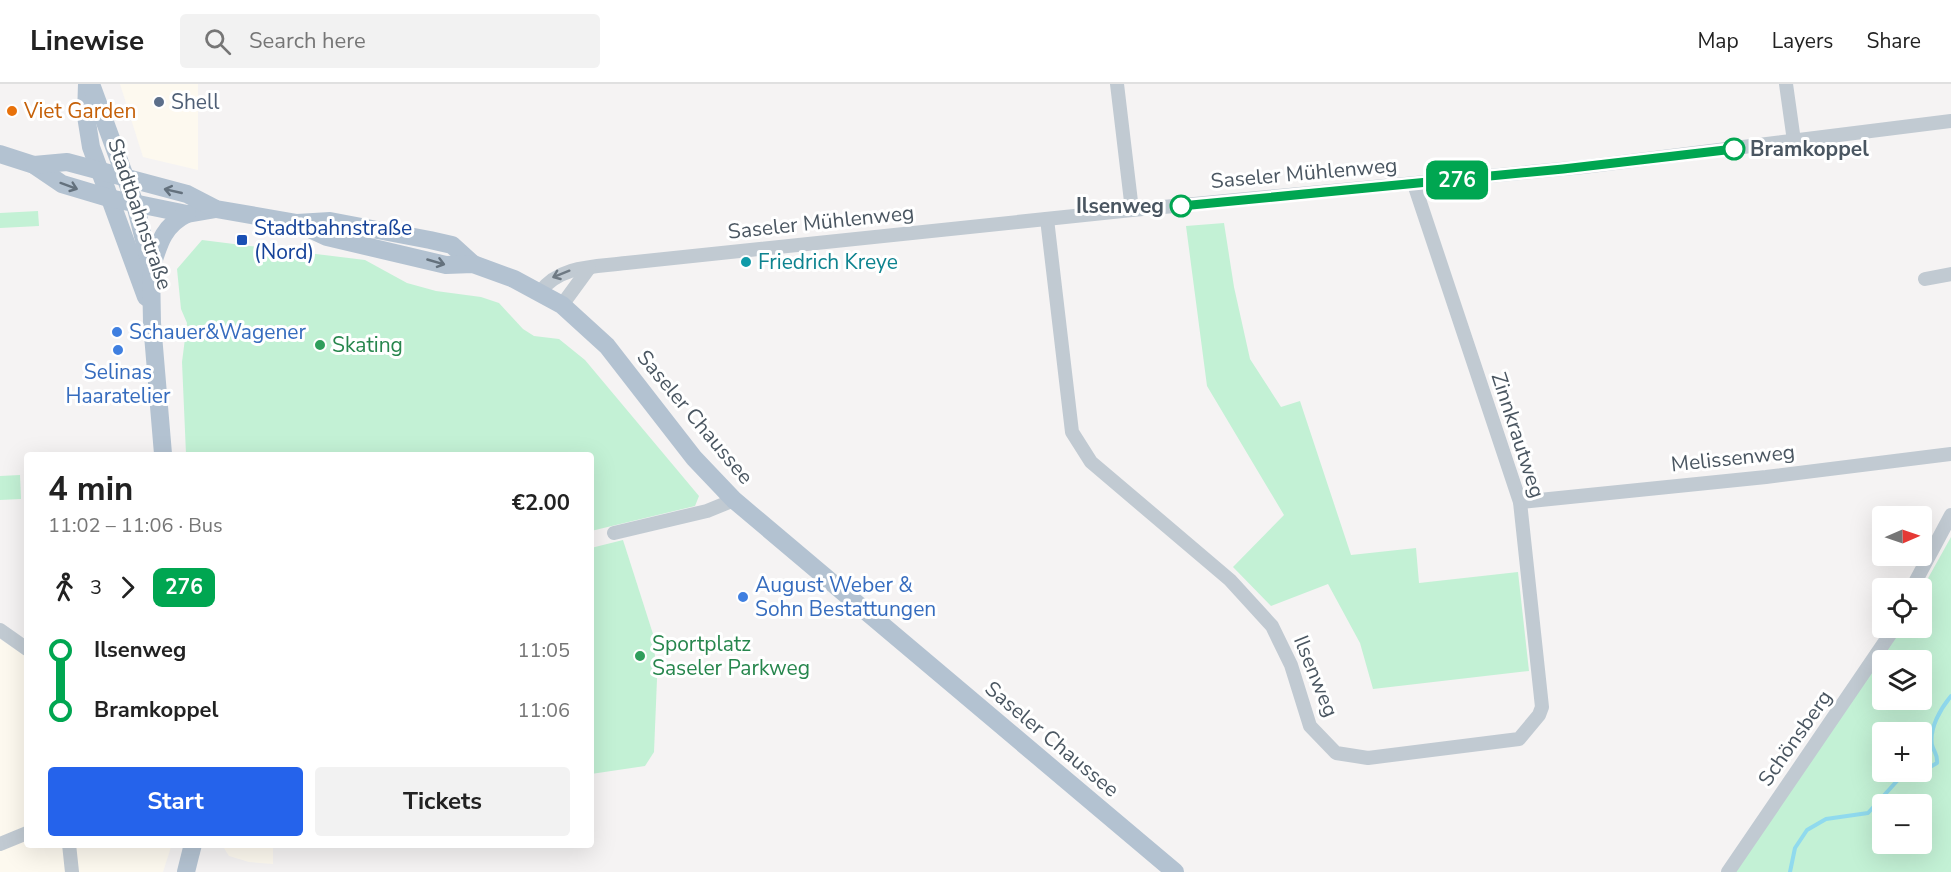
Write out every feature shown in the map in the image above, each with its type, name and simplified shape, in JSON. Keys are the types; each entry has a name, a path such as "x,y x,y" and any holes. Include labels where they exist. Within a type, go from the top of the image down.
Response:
{"main road":[{"name":"Stadtbahnstraße","path":"89,84 88,133 109,198 140,276 152,323"},
{"name":"Stadtbahnstraße","path":"89,84 127,180 151,268 152,323 163,452"},
{"name":"Saseler Chaussee","path":"0,154 34,165 62,184 109,198 187,214 216,209"},
{"name":"Saseler Chaussee","path":"34,165 67,162 127,180 188,194 216,209 297,223 327,237 446,265 473,264 514,279 562,305 607,346 694,458 734,500 1175,872"},
{"path":"151,268 164,233 172,223 187,214"},
{"path":"189,871 192,848"}],"street":[{"path":"1117,84 1132,210"},
{"path":"1786,84 1794,141"},
{"name":"Saseler Mühlenweg","path":"540,292 555,276 590,268 1132,210 1583,167 1951,122"},
{"name":"Zinnkrautweg","path":"1414,184 1520,502 1542,707"},
{"name":"Ilsenweg","path":"1047,219 1065,390 1072,432 1091,462 1230,580 1272,626 1291,665 1310,726 1336,753 1368,758 1519,739 1539,715 1542,707"},
{"path":"562,305 590,268"},
{"path":"1925,279 1951,274"},
{"name":"Melissenweg","path":"1520,502 1766,477 1951,454"},
{"path":"614,533 707,511 734,500"},
{"path":"1917,578 1951,515"},
{"path":"0,630 24,647"},
{"name":"Schönsberg","path":"1728,872 1888,638"},
{"path":"0,844 24,833"},
{"path":"69,848 72,872"}],"shaded area":[{"path":"120,84 198,84 198,170 143,157"},
{"path":"0,639 24,655 24,828 0,838"},
{"path":"24,838 24,848 66,848 68,872 0,872 0,849"},
{"path":"74,848 171,848 163,872 76,872"},
{"path":"224,848 273,848 273,864 249,862 229,856"}],"green space":[{"path":"38,211 39,226 0,228 0,213"},
{"path":"1224,223 1234,287 1250,359 1281,407 1300,401 1351,555 1416,548 1419,583 1518,572 1529,671 1373,689 1360,643 1328,584 1271,606 1233,567 1284,515 1207,386 1186,226"},
{"path":"202,240 365,260 407,283 436,291 481,297 499,303 523,329 534,336 559,339 585,360 699,496 695,506 594,530 594,452 186,452 182,362 187,323 181,309 177,269"},
{"path":"20,475 21,499 0,500 0,476"},
{"path":"1951,537 1951,872 1733,872 1872,668 1872,710 1932,710 1932,650 1884,650 1893,638 1932,638 1932,578 1928,578"},
{"path":"623,540 653,634 657,679 654,752 645,766 594,774 594,547"}],"waterway":[{"path":"1932,732 1940,712 1951,696"},
{"path":"1932,745 1937,763 1932,766"},
{"path":"1790,872 1795,848 1807,830 1826,819 1868,813 1896,782"}],"bus line":[{"name":"276","path":"1181,206 1583,167 1734,149"}],"place":[{"name":"Shell","path":"159,102"},
{"name":"Viet Garden","path":"12,111"},
{"name":"Bramkoppel","path":"1734,149"},
{"name":"Ilsenweg","path":"1181,206"},
{"name":"Stadtbahnstraße (Nord)","path":"242,240"},
{"name":"Friedrich Kreye","path":"746,262"},
{"name":"Schauer&Wagener","path":"117,332"},
{"name":"Skating","path":"320,345"},
{"name":"Selinas Haaratelier","path":"118,350"},
{"name":"August Weber & Sohn Bestattungen","path":"743,597"},
{"name":"Sportplatz Saseler Parkweg","path":"640,656"}]}
